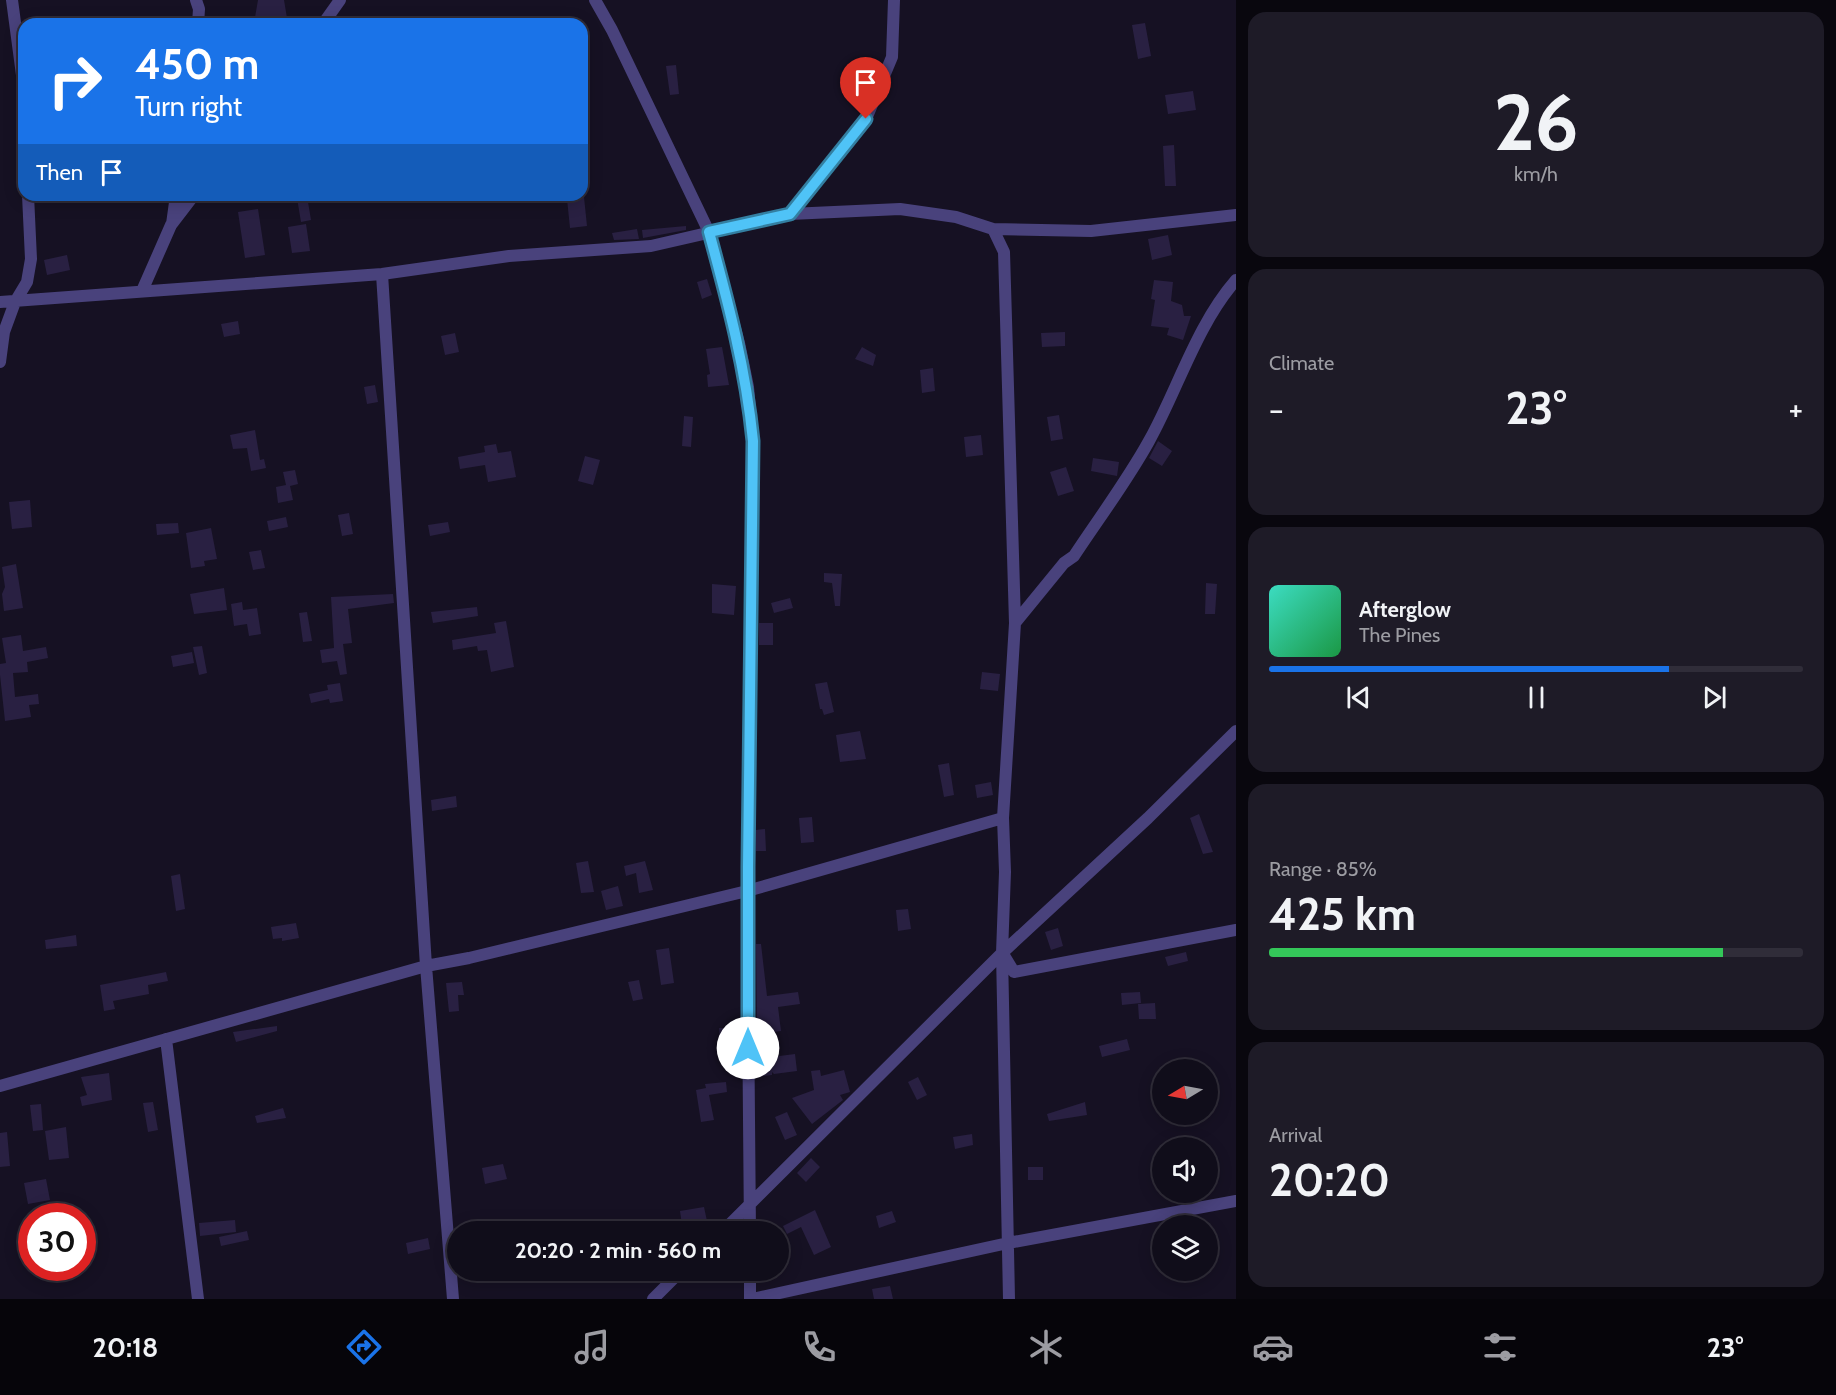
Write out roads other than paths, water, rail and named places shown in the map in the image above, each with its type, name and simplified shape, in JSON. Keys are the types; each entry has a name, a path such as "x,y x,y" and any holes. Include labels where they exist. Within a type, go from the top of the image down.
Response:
{"street":[{"path":"12,0 18,45"},
{"path":"196,0 198,18"},
{"path":"327,18 340,0"},
{"path":"595,0 709,232 739,343 748,387 753,441 747,891 750,1221"},
{"path":"790,214 866,119 892,57 894,0"},
{"path":"0,362 4,332 15,302 27,282 31,259 28,201"},
{"path":"171,225 175,201"},
{"path":"142,291 171,225 189,201"},
{"path":"0,302 382,274 509,256 651,246 790,214 900,209 956,217 993,229 1091,231 1236,215"},
{"path":"993,229 1004,252 1015,623 1003,818 1005,872 1002,953 1009,1299"},
{"path":"382,274 426,966 453,1299"},
{"path":"1015,623 1064,563 1074,556 1148,443 1203,332 1236,280"},
{"path":"733,1221 1002,953 1148,818 1236,732"},
{"path":"0,1086 426,966 469,958 747,891 1003,818"},
{"path":"1002,953 1014,972 1236,930"},
{"path":"166,1039 198,1299"},
{"path":"750,1281 751,1299 1008,1243 1236,1201"},
{"path":"653,1299 671,1281"}]}
